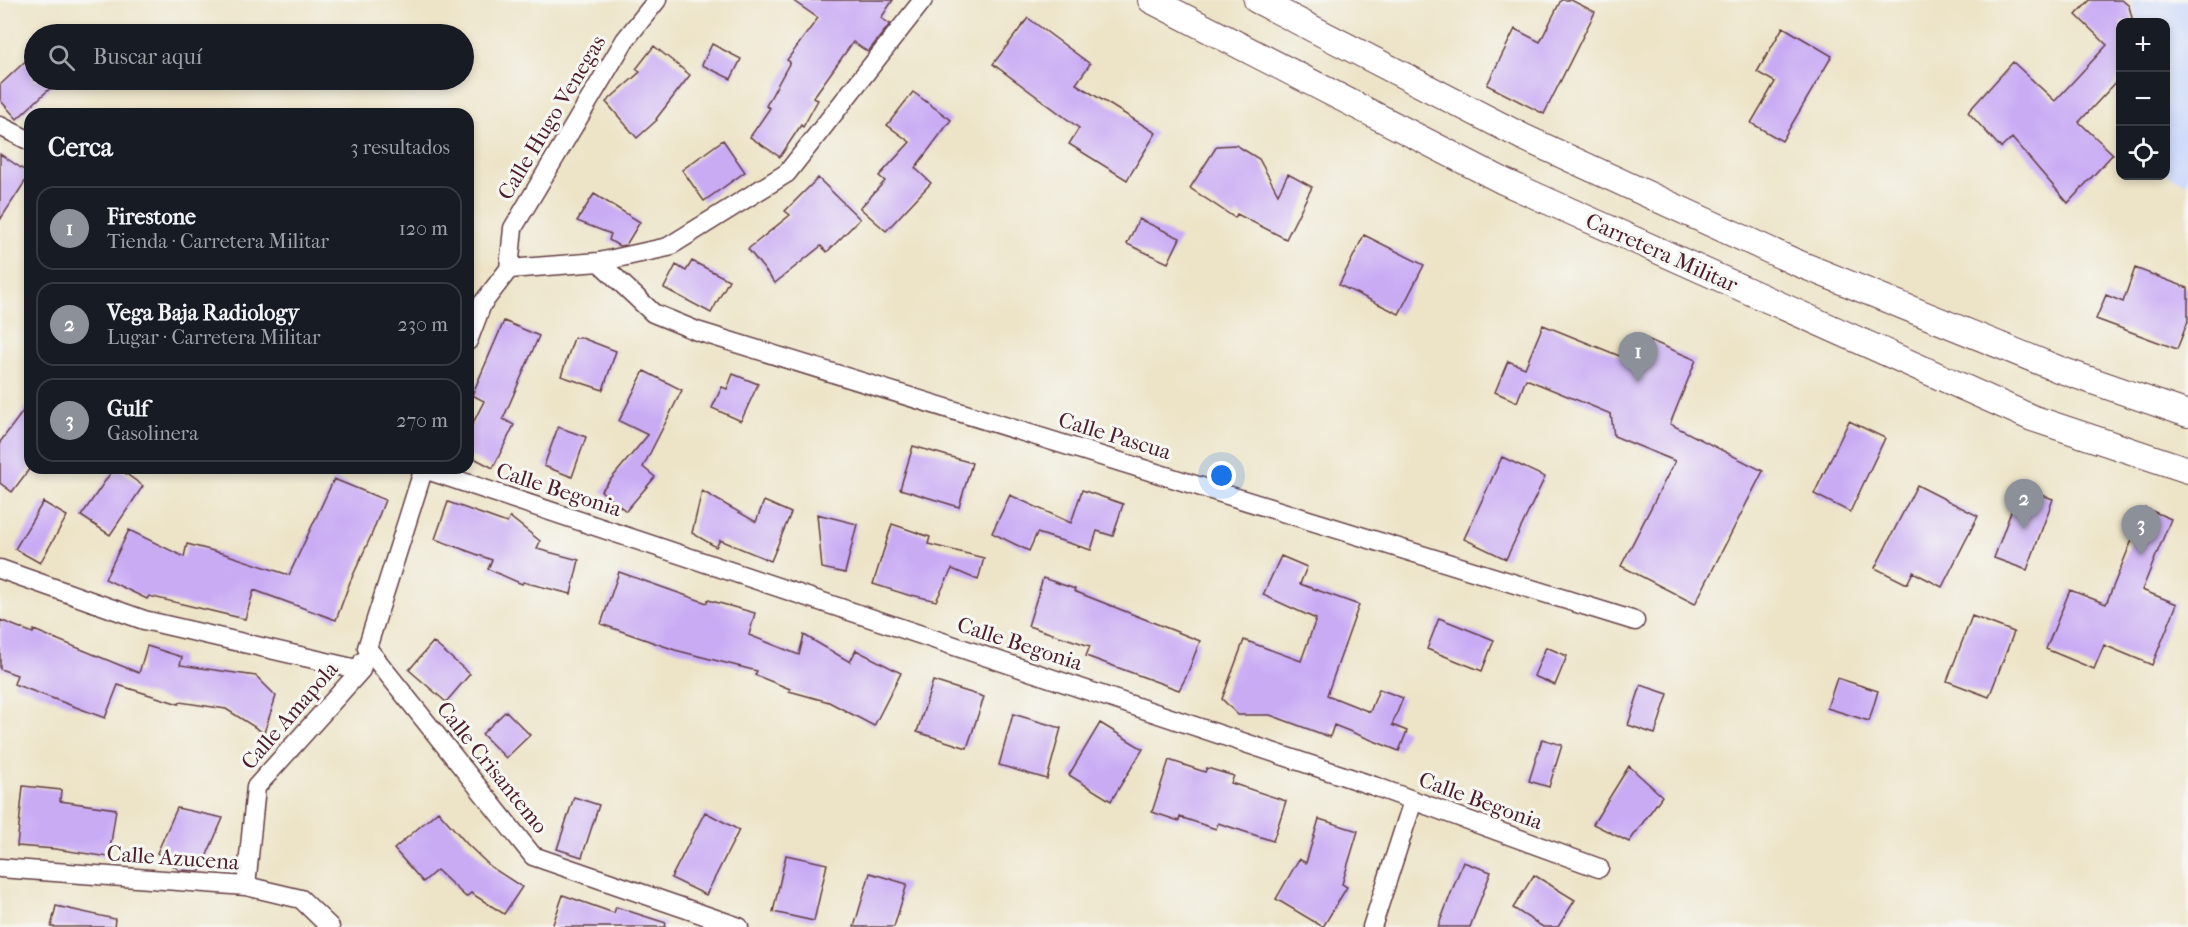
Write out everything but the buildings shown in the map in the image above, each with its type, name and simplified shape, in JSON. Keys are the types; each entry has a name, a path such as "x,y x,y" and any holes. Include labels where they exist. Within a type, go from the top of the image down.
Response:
{"main road":[{"name":"Carretera Militar","path":"1151,0 1503,181 2032,418 2188,470"},
{"name":"Carretera Militar","path":"1257,0 1523,137 1795,262 2058,369 2188,414"}],"street":[{"name":"Calle Hugo Venegas","path":"509,269 513,228 625,40 657,0"},
{"path":"474,325 482,304 509,269 599,262 668,247 787,173 923,0"},
{"path":"0,126 24,138"},
{"name":"Calle Pascua","path":"599,262 653,313 697,331 1635,621"},
{"path":"367,648 419,474"},
{"name":"Calle Begonia","path":"429,474 1413,801 1599,868"},
{"path":"0,569 144,620 360,670"},
{"name":"Calle Amapola","path":"246,886 256,787 360,670 367,648"},
{"name":"Calle Crisantemo","path":"367,648 534,856 739,927"},
{"path":"1372,927 1413,801"},
{"name":"Calle Azucena","path":"0,868 246,886 302,899 330,927"}],"shaded area":[{"path":"2132,0 2188,0 2188,184 2170,176 2170,18 2137,18"}],"place":[{"name":"Firestone","path":"1638,382"},
{"name":"Vega Baja Radiology","path":"2024,529"},
{"name":"Gulf","path":"2141,555"}]}
